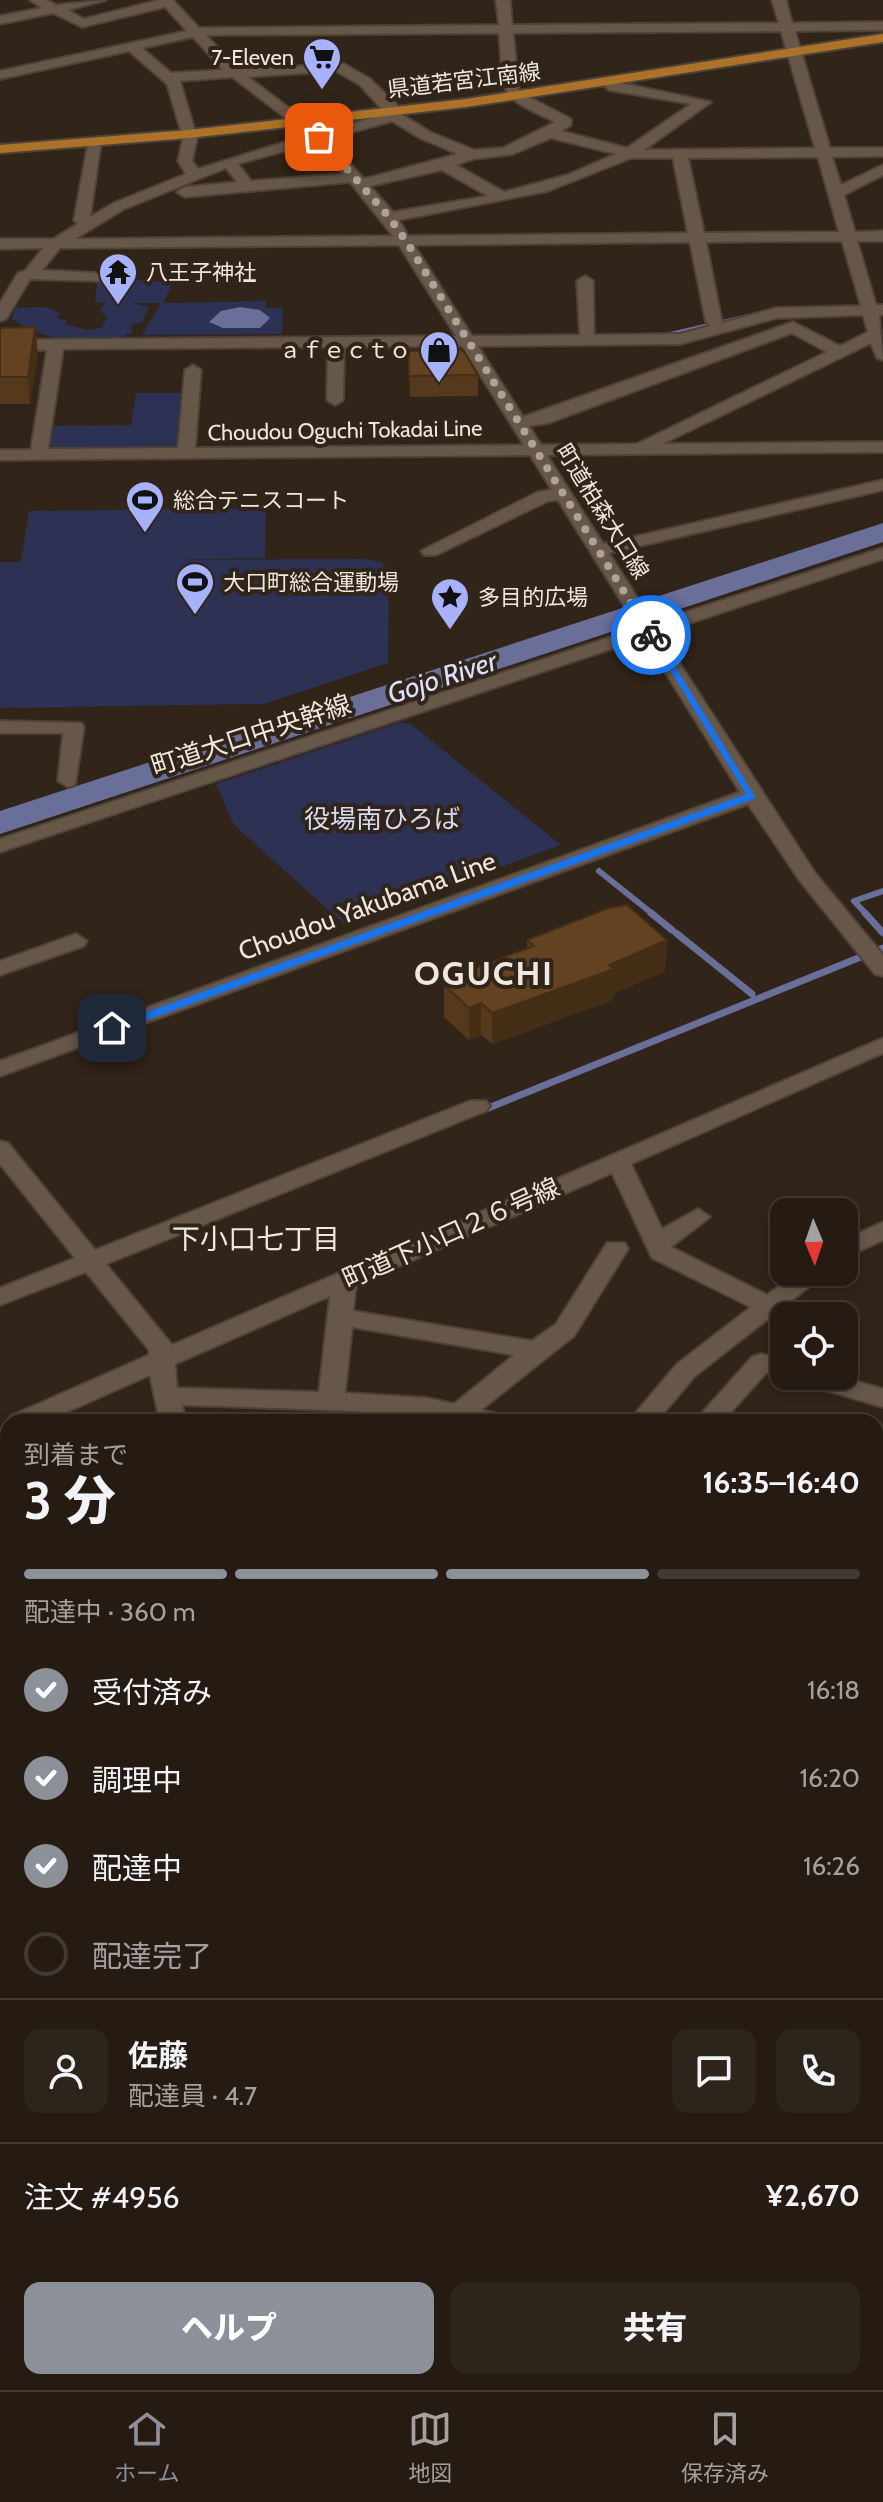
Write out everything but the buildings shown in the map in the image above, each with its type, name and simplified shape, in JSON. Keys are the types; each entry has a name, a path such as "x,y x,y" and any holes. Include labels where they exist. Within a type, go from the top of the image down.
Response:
{"main road":[{"name":"県道若宮江南線","path":"0,149 394,114 883,38"}],"street":[{"path":"37,0 82,23 167,1"},
{"path":"0,20 99,0"},
{"path":"169,77 339,67 351,72 394,114 425,135 471,154 492,157 550,133 566,122 514,96 503,0"},
{"path":"779,0 848,237 873,308 883,355"},
{"name":"町道柏森大口線","path":"167,1 235,73 319,137 389,217 752,795 807,877 883,969"},
{"path":"0,75 194,32 883,26"},
{"path":"270,31 293,51 304,67"},
{"path":"130,45 174,82 189,134 185,161 194,174"},
{"path":"389,217 502,197 580,173 629,153 704,102 614,87 607,82"},
{"path":"182,186 194,174 228,162 394,114"},
{"path":"550,133 629,153 883,152"},
{"path":"88,221 82,220 94,142"},
{"path":"31,274 55,244 88,221 182,186 358,180 444,165 471,154"},
{"path":"685,154 702,238 714,322"},
{"path":"228,162 241,174 246,186"},
{"path":"444,165 502,197"},
{"path":"836,193 883,169"},
{"path":"182,186 196,209"},
{"path":"0,244 883,236"},
{"path":"0,316 24,276 95,278"},
{"path":"585,281 587,333"},
{"path":"0,345 336,342 676,332 768,307 873,308"},
{"path":"0,338 680,339 776,313 873,308"},
{"path":"519,423 542,419 793,327 839,352"},
{"path":"638,449 877,334"},
{"path":"335,400 336,342"},
{"path":"39,454 56,344"},
{"path":"186,453 193,370"},
{"name":"Choudou Oguchi Tokadai Line","path":"0,455 883,447"},
{"path":"599,550 883,485"},
{"path":"430,551 544,496 564,494"},
{"name":"町道大口中央幹線","path":"0,846 646,626 883,553"},
{"path":"0,727 74,727 68,781"},
{"name":"Choudou Yakubama Line","path":"0,1069 752,795"},
{"path":"0,968 76,941"},
{"name":"町道下小口２６号線","path":"39,1414 883,1045"},
{"path":"0,1297 478,1106"},
{"path":"0,1148 162,1349 171,1414"},
{"path":"617,1159 661,1252 769,1306"},
{"path":"657,1244 698,1217"},
{"path":"858,1243 883,1230"},
{"path":"461,1412 565,1330 616,1249"},
{"path":"331,1401 344,1281"},
{"path":"648,1414 686,1370 797,1286"},
{"path":"340,1317 536,1350"},
{"path":"714,1414 761,1363 770,1365"},
{"path":"855,1390 883,1398"},
{"path":"167,1396 331,1401 468,1414"}],"green space":[{"path":"98,278 173,282 163,303 266,301 266,308 283,308 282,334 142,335 161,303 133,303 149,308 142,322 130,326 133,332 103,341 55,338 12,319 15,308 46,307 60,313 57,318 67,321 65,324 88,330 102,328 107,317 101,307 106,303 95,302"},
{"path":"136,393 181,393 176,447 54,447 47,443 49,426 131,425"},
{"name":"大口町総合運動場","path":"266,508 265,558 161,560 364,559 381,562 389,572 388,663 264,704 0,708 0,562 21,562 29,511"},
{"name":"役場南ひろば","path":"401,722 411,724 561,845 344,924 234,825 216,784"}],"shaded area":[{"path":"240,307 260,310 270,318 260,328 223,328 209,322 221,311"}],"waterway":[{"path":"666,335 778,309"},
{"name":"Gojo River","path":"0,823 883,532"},
{"path":"599,871 654,915"},
{"path":"867,915 854,901 883,891"},
{"path":"651,913 672,930"},
{"path":"865,913 883,933"},
{"path":"676,933 752,994"},
{"path":"481,1111 883,948"}],"way so far":[{"path":"319,137 367,190 406,241 651,635"}],"place":[{"name":"7-Eleven","path":"322,91"},
{"name":"八王子神社","path":"118,306"},
{"name":"ａｆｅｃｔｏ","path":"439,384"},
{"name":"総合テニスコート","path":"145,534"},
{"name":"大口町総合運動場","path":"195,616"},
{"name":"多目的広場","path":"450,631"}],"district":[{"name":"OGUCHI","path":"484,973"},
{"name":"下小口七丁目","path":"256,1239"}],"route":[{"path":"112,1028 752,795 651,635"}]}
